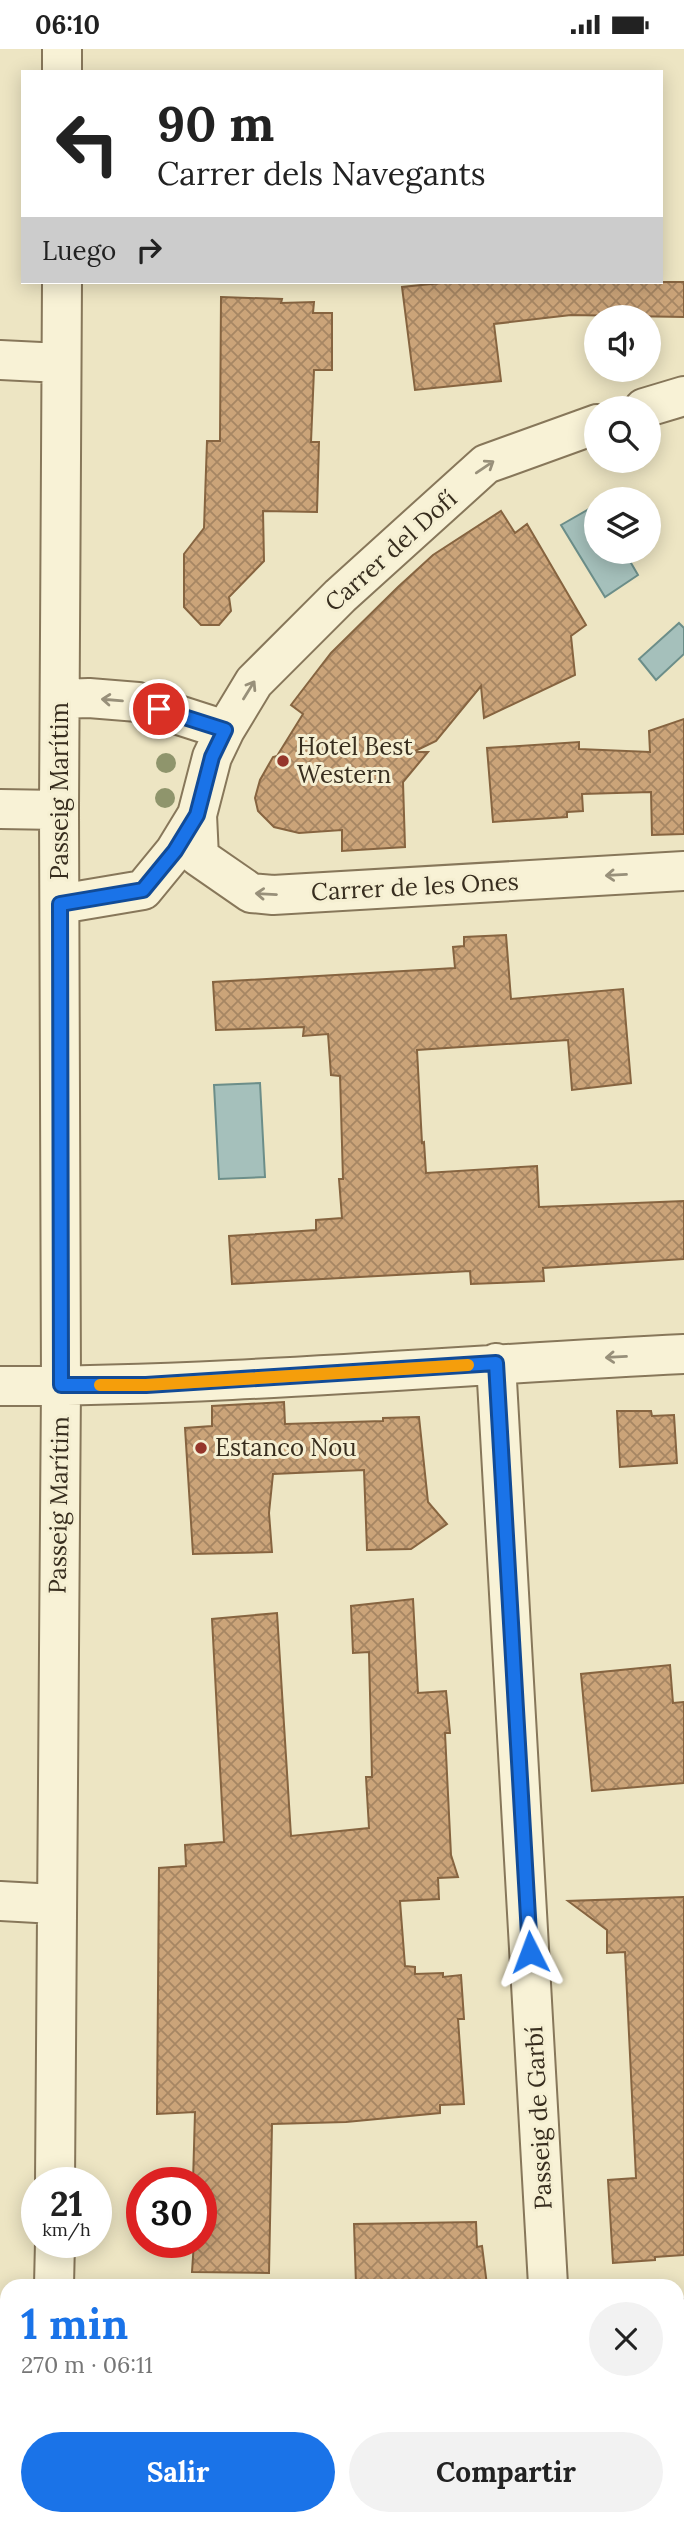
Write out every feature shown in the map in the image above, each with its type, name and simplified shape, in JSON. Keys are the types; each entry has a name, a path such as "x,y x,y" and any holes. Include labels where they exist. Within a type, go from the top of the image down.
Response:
{"street":[{"path":"62,49 62,70"},
{"name":"Passeig Marítim","path":"55,2167 61,1385 59,810 62,284"},
{"path":"0,361 61,363"},
{"path":"661,403 684,396"},
{"name":"Carrer del Dofí","path":"60,904 143,890 175,851 197,815 212,757 254,682 340,596 486,464 584,429"},
{"path":"60,699 89,698 138,702 225,730"},
{"path":"0,809 59,810"},
{"name":"Carrer de les Ones","path":"197,815 199,856 251,893 273,895 684,871"},
{"path":"0,1386 146,1385 684,1354"},
{"name":"Passeig de Garbí","path":"496,1363 548,2279"},
{"path":"0,1901 55,1904"},
{"path":"54,2279 55,2258"}],"water":[{"path":"584,512 584,563 561,525"},
{"path":"585,564 632,564 638,575 605,597"},
{"path":"679,623 684,628 684,654 656,680 639,659"},
{"path":"260,1083 265,1177 219,1179 214,1085"}],"building":[{"path":"684,282 684,317 661,317 661,305 584,305 584,315 494,324 501,381 415,390 402,287 431,284"},
{"path":"221,297 282,299 281,303 314,302 313,313 332,313 332,370 314,370 311,442 319,442 317,512 263,511 264,561 229,597 231,611 219,625 201,625 184,607 184,554 204,528 207,441 220,441"},
{"path":"501,511 515,533 527,524 586,625 571,636 575,675 484,718 481,686 436,741 413,752 428,752 403,782 405,847 342,851 342,830 299,833 274,827 258,811 255,798 260,780 273,757 277,756 303,714 291,705 331,653 398,587 433,555"},
{"path":"684,719 684,834 652,835 651,792 582,794 583,811 567,812 567,817 493,822 487,748 579,742 579,749 650,752 649,731"},
{"path":"506,935 511,999 623,989 631,1083 572,1090 568,1040 417,1050 426,1173 537,1166 539,1207 684,1201 684,1259 543,1268 544,1281 471,1284 470,1271 232,1284 229,1236 316,1230 316,1220 342,1218 339,1179 343,1179 340,1076 331,1075 328,1034 303,1036 304,1027 216,1030 213,982 455,968 453,947 464,946 464,937"},
{"path":"284,1402 285,1424 383,1421 383,1418 419,1417 428,1502 447,1524 411,1549 367,1550 364,1470 273,1474 269,1513 272,1552 193,1554 185,1428 212,1426 212,1406"},
{"path":"617,1411 651,1411 652,1416 674,1415 677,1463 620,1467"},
{"path":"413,1599 418,1693 446,1691 450,1733 445,1733 451,1855 458,1877 438,1878 439,1899 400,1901 405,1966 415,1967 415,1974 443,1973 443,1977 461,1975 464,2019 458,2019 464,2104 440,2105 440,2113 346,2122 272,2124 269,2273 192,2272 193,2258 217,2258 217,2167 193,2167 195,2112 157,2114 159,1868 186,1866 185,1845 224,1842 212,1619 277,1613 291,1836 369,1828 366,1777 372,1777 369,1652 353,1653 351,1606"},
{"path":"670,1665 673,1703 684,1702 684,1783 592,1791 581,1674"},
{"path":"684,1897 684,2255 613,2263 608,2180 636,2178 625,1952 607,1953 607,1930 568,1901"},
{"path":"476,2222 477,2247 482,2246 486,2279 356,2279 354,2224"}],"slow traffic":[{"path":"100,1385 146,1385 468,1365"}],"place":[{"name":"Hotel Best Western","path":"283,761"},
{"name":"Estanco Nou","path":"201,1448"}],"route":[{"path":"159,709 225,730 212,757 197,815 175,851 143,890 60,904 61,1385 146,1385 496,1363 530,1952"}]}
